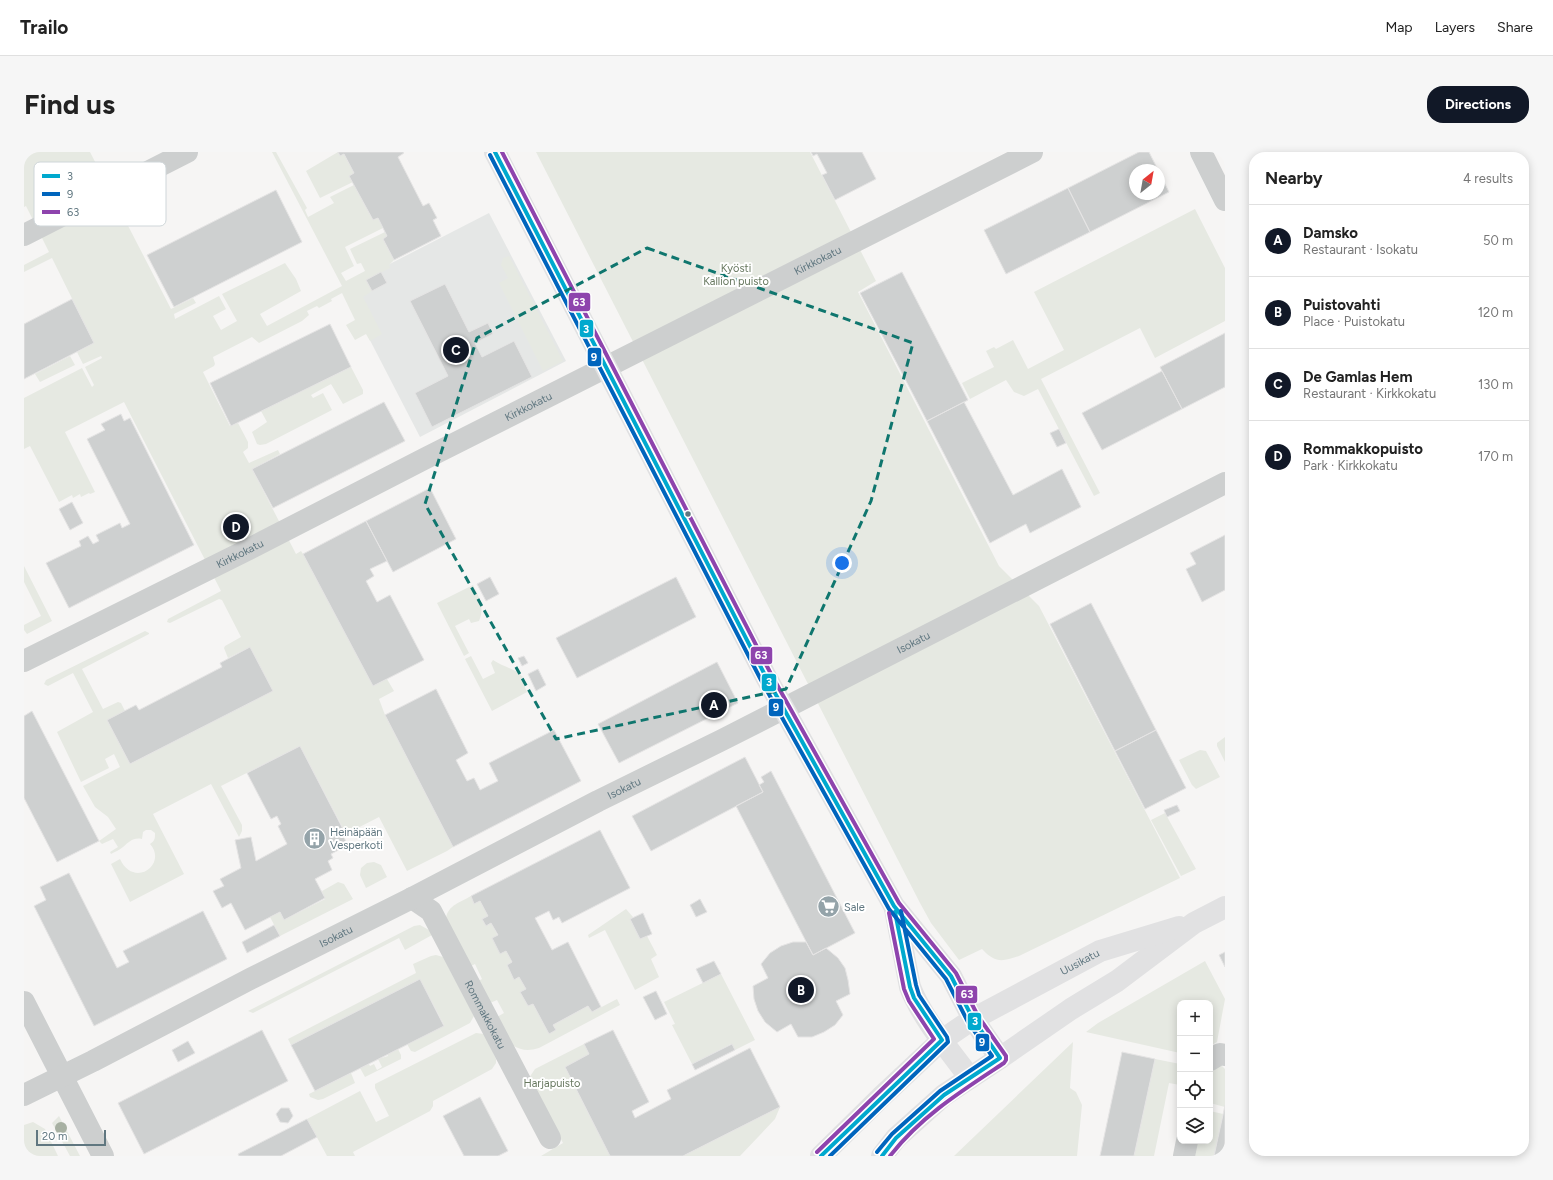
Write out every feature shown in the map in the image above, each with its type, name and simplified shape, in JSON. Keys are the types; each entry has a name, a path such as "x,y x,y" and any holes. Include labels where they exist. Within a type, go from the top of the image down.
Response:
{"main road":[{"path":"495,152 766,678 894,906 951,976 973,1019 1000,1058"},
{"path":"894,906 910,987 914,998 970,1078"},
{"name":"Uusikatu","path":"882,1156 896,1138 938,1101 1071,1009 1117,981 1194,923 1225,907"},
{"name":"Uusikatu","path":"821,1156 881,1096 942,1040 973,1019 1100,951 1194,923"}],"street":[{"path":"166,163 187,152"},
{"name":"Kirkkokatu","path":"24,661 253,548 424,458 1032,152"},
{"path":"1201,152 1225,200"},
{"path":"24,235 42,226"},
{"name":"Isokatu","path":"24,1095 62,1077 252,978 412,898 598,801 1225,482"},
{"name":"Rommakkokatu","path":"412,898 431,911 550,1138"},
{"path":"24,1002 103,1156"},
{"path":"1213,1058 1220,1054 1225,1055"},
{"path":"1184,1156 1186,1144"}],"highlighted area":[{"path":"647,248 913,343 871,501 786,689 556,739 425,504 477,338"}],"shaded area":[{"path":"489,213 566,361 420,437 343,288"}],"green space":[{"path":"24,152 90,152 95,162 34,162 34,222 26,206 24,207"},
{"path":"272,152 276,152 307,208 305,210 308,217 334,203 330,197 354,185 373,220 378,218 383,228 345,247 354,266 341,273 346,281 365,271 361,263 357,264 350,249 385,232 387,236 383,239 394,260 389,265 390,268 366,280 372,291 363,297 382,334 370,341 366,334 355,340 346,325 355,320 342,293 331,299 332,301 319,308 317,306 307,311 309,315 302,321 259,343 252,337 213,357 215,364 214,366 203,372 230,426 238,423 248,442 248,448 243,452 249,463 278,450 280,454 252,469 296,554 301,551 303,554 373,686 387,679 394,691 379,699 385,715 453,847 407,871 379,817 346,834 300,746 221,786 242,825 242,831 239,837 211,784 153,814 184,874 130,902 111,864 120,859 126,868 133,872 140,873 147,870 155,859 154,852 150,844 153,842 155,833 151,830 146,830 143,832 142,839 131,840 111,854 110,852 118,847 113,839 102,844 99,841 116,829 108,817 95,807 83,786 120,767 114,754 105,759 109,768 81,782 57,732 93,712 73,673 48,686 44,684 46,680 145,631 149,633 82,669 103,709 118,702 121,703 125,711 107,720 130,764 272,691 250,647 228,658 224,648 225,646 241,637 222,600 219,599 170,623 167,622 168,619 221,591 124,402 65,432 95,492 81,497 80,494 73,498 72,495 59,502 30,446 24,449 24,398 82,368 92,387 94,385 85,367 102,358 101,356 83,364 77,352 94,343 52,258 24,272 24,265 49,252 36,226 128,226 171,309 193,298 196,303 174,314 175,319 219,296 226,309 213,316 221,330 237,321 222,294 285,263 296,279 301,291 260,314 267,326 342,286"},
{"path":"338,152 340,156 344,154 354,173 353,182 320,198 306,171"},
{"name":"Kyösti Kallion puisto","path":"536,152 810,152 876,281 858,292 999,566 1039,606 1180,878 1019,956 999,960 991,957 982,949 959,960 931,923 920,903"},
{"path":"1195,209 1225,268 1225,321 1155,358 1140,328 1041,379 1100,493 1094,496 1038,389 1024,396 1014,392 1006,380 970,399 962,383 994,367 986,351 994,347 996,349 1013,340 1028,369 1064,350 1034,292"},
{"path":"509,256 563,361 543,371 499,283 508,278 501,265 503,258"},
{"path":"70,356 75,365 40,382 35,374"},
{"path":"351,367 363,390 363,394 343,404 331,384 311,395 313,398 323,393 332,410 266,444 257,444 252,432 267,422 261,411"},
{"path":"24,566 52,621 27,634 24,630 24,625 41,616 24,582"},
{"path":"473,585 481,607 481,616 479,621 471,623 469,619 455,626 469,653 464,656 437,603"},
{"path":"471,656 483,679 495,673 491,663 493,660 523,677 521,679 527,692 492,711 465,659"},
{"path":"1225,737 1225,762 1217,743"},
{"path":"1200,750 1206,751 1220,777 1196,789 1192,785 1179,760"},
{"path":"1165,813 1196,869 1181,876 1151,820"},
{"path":"374,862 381,865 387,877 366,888 360,875 361,868 367,863"},
{"path":"338,882 344,884 353,899 280,936 270,917 280,912 284,920 325,899 322,891"},
{"path":"471,896 474,904 480,901 488,916 482,919 486,926 491,923 512,962 507,965 514,979 519,977 526,989 520,992 528,1006 533,1004 549,1034 555,1030 553,1025 588,1006 592,1012 617,999 620,1005 539,1048 526,1050 512,1045 497,1017 504,1013 497,1000 490,1003 478,981 482,979 475,964 471,966 446,918 452,907"},
{"path":"626,909 633,917 630,919 640,939 647,936 657,955 651,959 659,977 635,990 605,930 589,938 588,935"},
{"path":"420,925 429,930 432,935 405,950 399,938 253,1013 248,1011 414,926"},
{"path":"436,955 443,957 474,1016 470,1023 415,1052 411,1051 407,1044 444,1025 420,979 291,1045 288,1039 416,973 413,964"},
{"path":"1205,961 1225,999 1217,1042 1213,1044 1213,1000 1177,1000 1177,1052 1086,1032 1098,1023"},
{"path":"721,974 755,1040 735,1050 731,1044 692,1064 672,1025 675,1024 664,1002"},
{"path":"476,1033 484,1034 496,1059 496,1063 492,1069 433,1101 433,1106 430,1111 353,1152 355,1156 327,1156 307,1119 360,1091 376,1122 389,1116 375,1088 375,1084"},
{"path":"1073,1042 1070,1088 1076,1092 1082,1105 1077,1156 954,1156"},
{"name":"Harjapuisto","path":"584,1044 589,1054 565,1067 610,1156 541,1156 563,1143 529,1078 535,1069"},
{"path":"398,1049 401,1059 365,1077 360,1068 369,1064 370,1066 374,1064 377,1070 382,1067 378,1059 388,1056 387,1054"},
{"path":"1155,1059 1177,1063 1177,1084 1169,1083 1154,1156 1134,1156"},
{"path":"1222,1066 1225,1069 1225,1107 1213,1104 1213,1071"},
{"path":"351,1073 355,1083 323,1099 318,1100 310,1097 309,1094"},
{"path":"780,1107 775,1119 740,1156 683,1156"},
{"path":"1213,1112 1223,1114 1214,1156 1194,1156 1196,1144 1213,1144"},
{"path":"59,1116 80,1156 70,1156 52,1123"},
{"path":"33,1122 45,1129 58,1156 24,1156 24,1125"}],"building":[{"path":"338,152 403,152 404,153 398,157 423,206 429,203 437,218 433,220 441,236 394,260 383,239 387,236 378,218 373,220 349,176 354,173 344,154 340,156"},
{"path":"811,152 862,152 876,179 835,200 822,175 827,173 817,154 813,156"},
{"path":"1139,152 1149,152 1155,164 1129,164 1129,200 1153,200 1090,232 1068,188"},
{"path":"1165,184 1169,192 1165,194"},
{"path":"1068,188 1090,232 1006,274 984,230"},
{"path":"276,190 302,242 174,307 147,255"},
{"path":"381,272 387,283 372,291 366,280"},
{"path":"902,272 968,400 927,421 860,293"},
{"path":"445,284 469,332 488,323 493,334 475,343 482,357 514,341 532,377 432,427 415,393 448,376 410,301"},
{"path":"72,299 94,343 24,379 24,324"},
{"path":"330,324 351,367 231,426 210,383"},
{"path":"1225,333 1225,387 1182,409 1160,367"},
{"path":"1162,371 1182,409 1102,450 1082,413"},
{"path":"384,402 405,441 273,508 252,469"},
{"path":"964,402 1013,495 1062,469 1081,507 1030,533 1026,524 990,543 927,421"},
{"path":"121,414 124,421 130,418 194,545 69,608 46,563 81,546 79,541 88,536 93,544 99,541 96,535 120,523 122,528 130,524 87,439 105,430 101,424"},
{"path":"1059,429 1066,443 1057,447 1050,433"},
{"path":"430,488 456,539 393,572 366,521"},
{"path":"72,502 83,523 70,530 59,509"},
{"path":"366,521 387,561 370,569 374,576 366,581 377,602 390,595 424,660 373,686 303,554"},
{"path":"1225,535 1225,590 1202,602 1186,569 1196,564 1190,553"},
{"path":"490,577 499,594 486,601 477,584"},
{"path":"676,577 696,617 577,678 556,638"},
{"path":"1091,603 1156,730 1115,751 1050,624"},
{"path":"250,647 273,691 130,764 107,720 136,705 139,710 222,667 220,663"},
{"path":"524,656 528,663 522,666 518,658"},
{"path":"717,662 738,703 619,763 598,724"},
{"path":"538,669 546,685 536,691 528,674"},
{"path":"436,689 468,753 456,760 467,781 474,778 480,790 498,781 489,763 554,730 581,781 453,847 385,715"},
{"path":"32,711 99,841 57,862 24,798 24,716"},
{"path":"1156,730 1186,788 1145,809 1115,751"},
{"name":"Heinäpään Vesperkoti","path":"300,746 345,833 342,834 348,845 331,854 333,858 328,861 332,870 315,879 325,898 284,920 280,912 245,930 231,903 222,908 213,891 224,886 220,879 241,868 235,840 251,837 256,861 287,844 278,826 281,824 277,816 271,819 247,773"},
{"path":"745,757 763,792 651,851 632,816"},
{"path":"771,771 855,933 813,955 736,806 763,792 759,785 764,782 761,777"},
{"path":"1177,805 1180,811 1167,817 1164,810"},
{"path":"600,830 630,888 562,923 559,917 553,920 549,911 535,918 552,950 568,942 601,1007 592,1012 588,1006 553,1025 556,1030 549,1034 533,1004 528,1006 520,992 526,989 519,977 514,980 507,965 512,962 506,951 500,954 492,938 498,935 491,923 486,926 482,919 488,916 480,901 474,904 471,896"},
{"path":"69,873 117,968 129,962 123,951 203,911 227,959 94,1026 34,906 46,900 40,887"},
{"path":"700,899 707,912 696,917 690,905"},
{"path":"643,913 652,934 640,939 630,919"},
{"path":"274,925 280,936 247,953 242,942"},
{"path":"793,942 806,942 813,955 826,948 838,958 845,968 848,980 850,994 836,1001 843,1015 835,1025 812,1037 798,1037 791,1024 777,1032 765,1022 758,1011 754,999 753,986 768,978 761,964 770,953 781,946"},
{"path":"1225,952 1225,967 1219,955"},
{"path":"714,961 721,974 703,983 696,969"},
{"path":"420,979 444,1026 315,1091 291,1045"},
{"path":"656,991 667,1014 655,1020 643,997"},
{"path":"262,1030 288,1081 144,1154 118,1103"},
{"path":"613,1030 649,1102 632,1111 635,1118 671,1099 667,1090 750,1048 780,1107 683,1156 610,1156 565,1067 589,1054 584,1044"},
{"path":"188,1041 195,1053 178,1062 172,1050"},
{"path":"732,1044 735,1050 695,1070 692,1064"},
{"path":"1122,1052 1155,1059 1134,1156 1100,1156"},
{"path":"480,1097 508,1151 498,1156 464,1156 443,1116"},
{"path":"1225,1105 1225,1156 1214,1156 1224,1110"},
{"path":"281,1108 289,1108 293,1116 288,1123 280,1122 276,1114"},
{"path":"307,1119 317,1137 281,1156 239,1156 238,1154"}],"transit line":[{"name":"3","path":"495,152 766,677 894,906 951,976 973,1019 1000,1058 944,1095 896,1138 882,1156"},
{"name":"63","path":"502,152 771,674 899,903 956,973 978,1016 1006,1056 1004,1063 958,1094 915,1128 890,1156"},
{"name":"9","path":"490,155 761,680 889,909 946,979 968,1022 992,1056 940,1091 892,1134 877,1152"},
{"name":"9","path":"830,1156 948,1042 947,1037 919,995 901,911"},
{"name":"3","path":"821,1156 942,1040 914,998 910,987 895,912"},
{"name":"63","path":"817,1152 934,1039 909,1001 904,989 889,913"}],"place":[{"name":"De Gamlas Hem","path":"456,350"},
{"name":"Rommakkopuisto","path":"236,527"},
{"name":"Damsko","path":"714,705"},
{"name":"Heinäpään Vesperkoti","path":"314,838"},
{"name":"Sale","path":"828,907"},
{"name":"Puistovahti","path":"801,990"}]}
